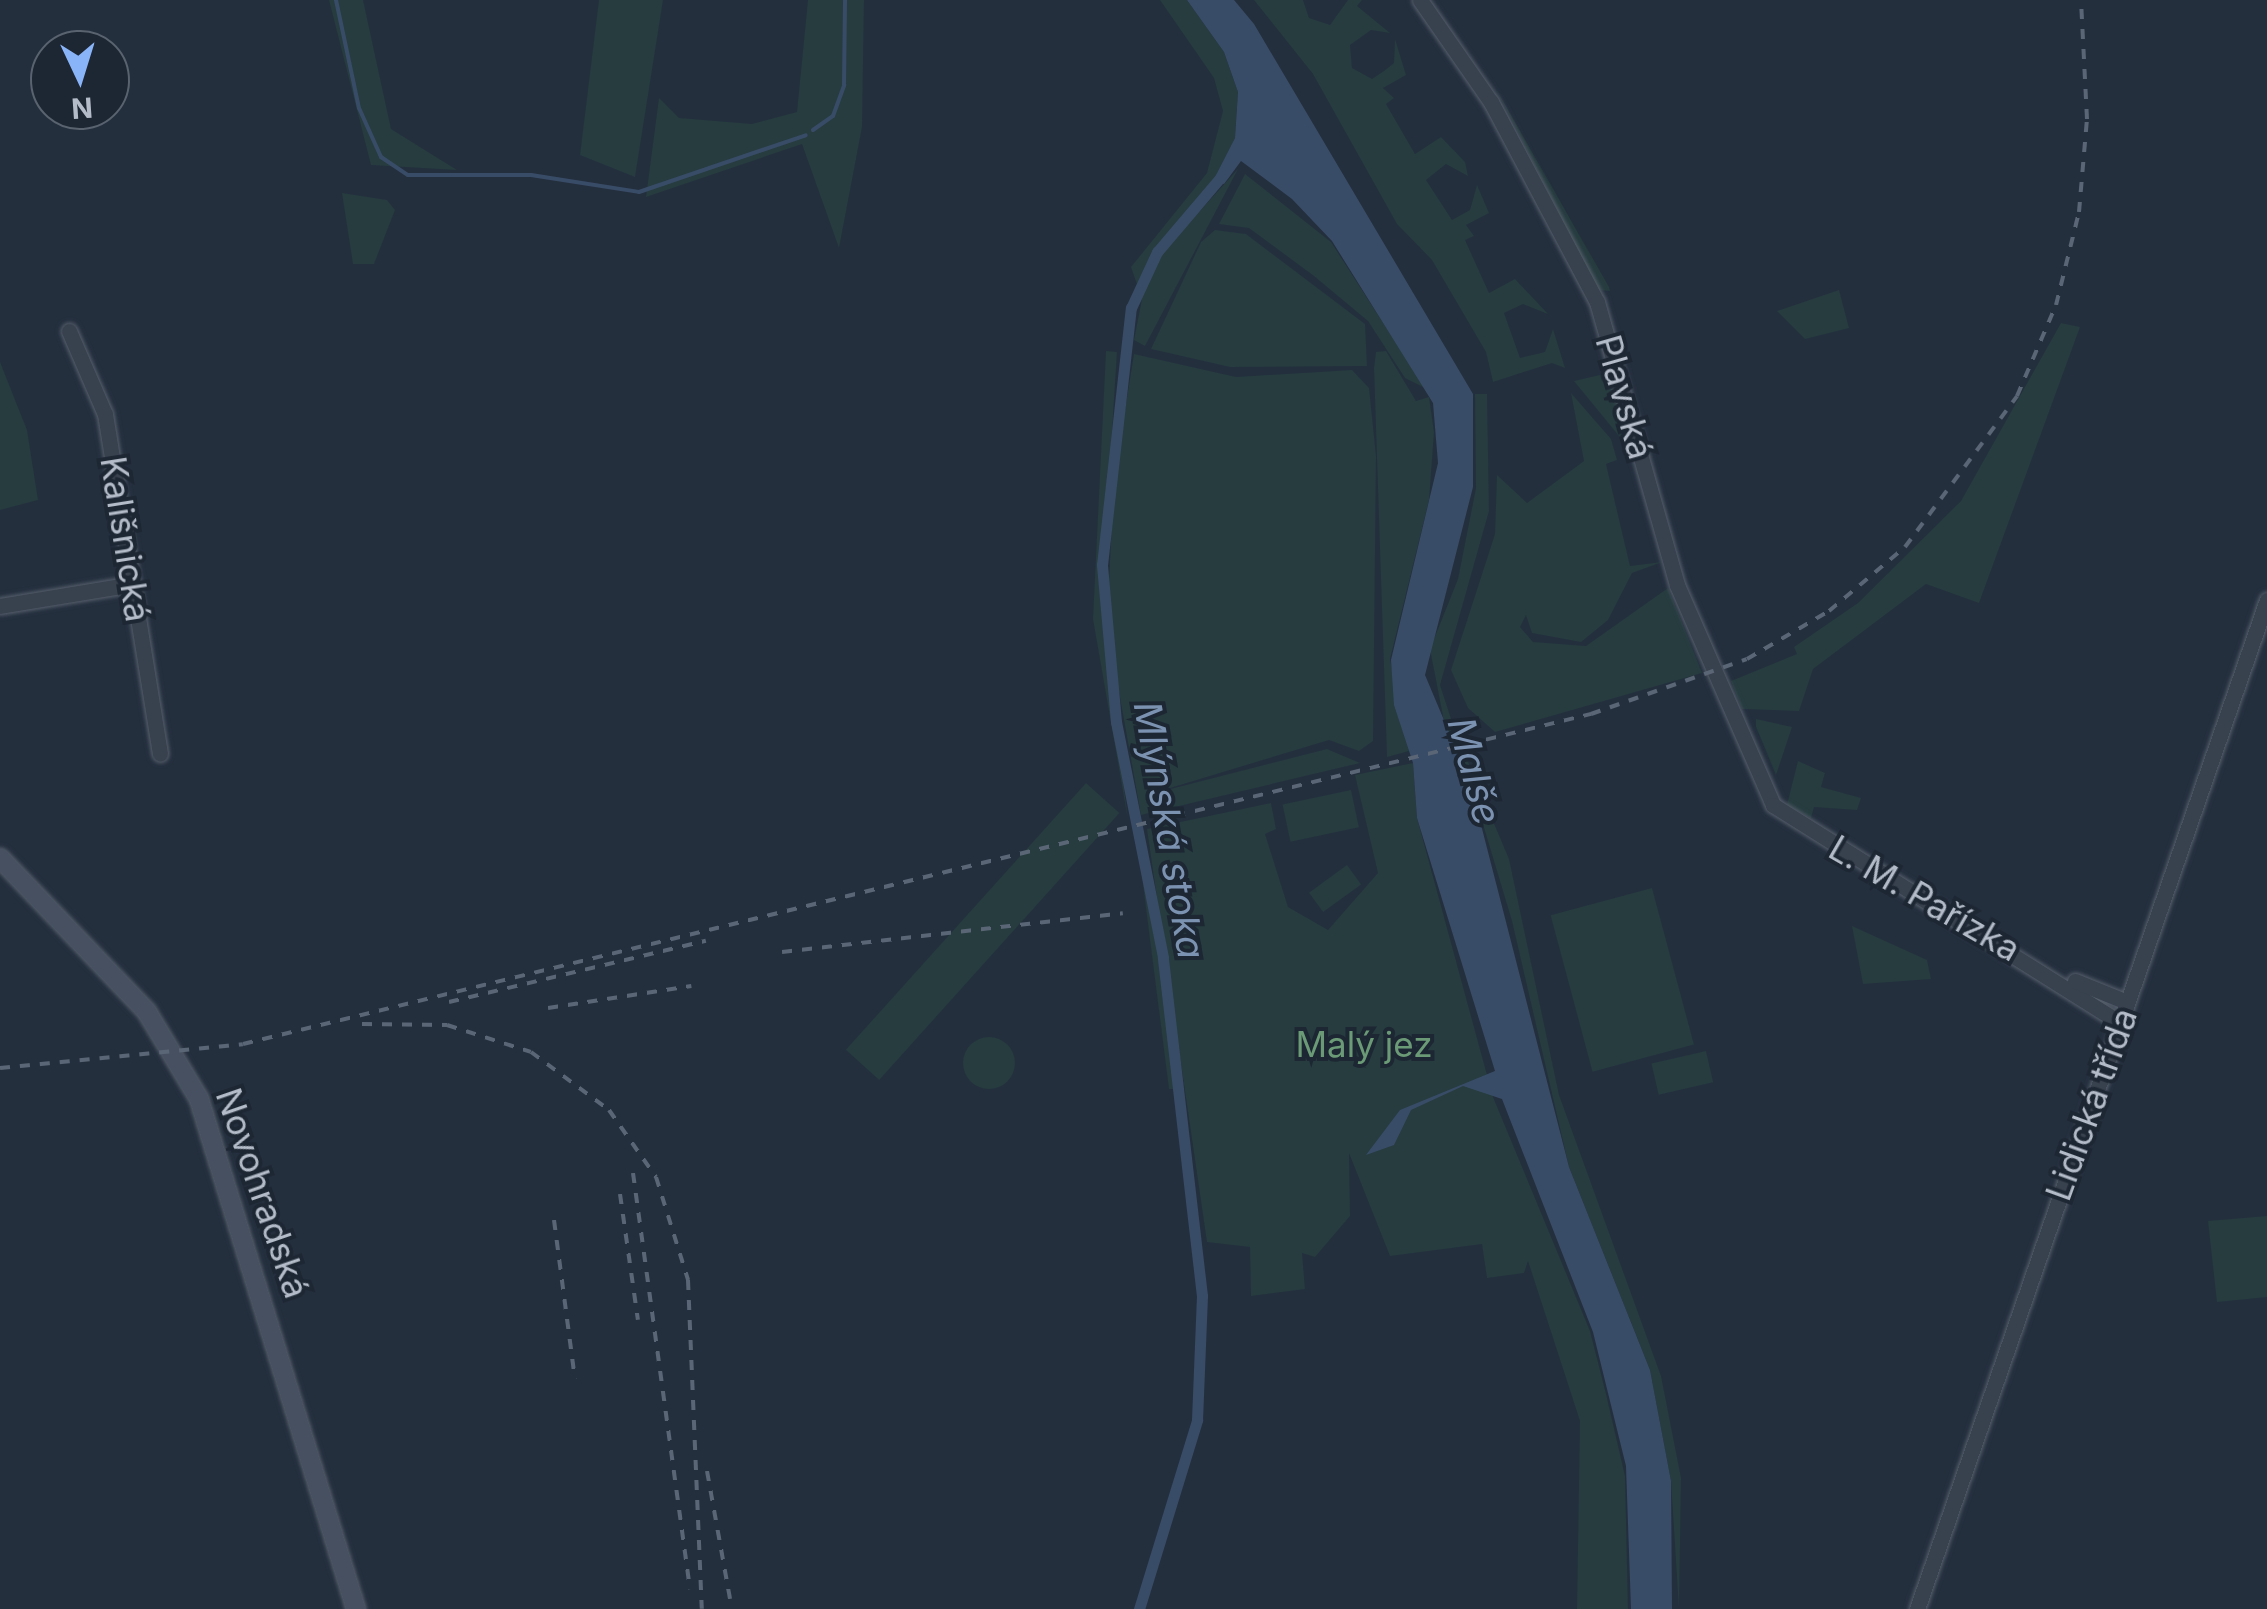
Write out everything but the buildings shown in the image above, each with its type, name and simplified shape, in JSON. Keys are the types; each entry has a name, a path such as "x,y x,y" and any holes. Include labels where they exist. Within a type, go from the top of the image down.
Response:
{"main road":[{"name":"Novohradská","path":"0,858 147,1012 199,1099 356,1609"}],"street":[{"name":"Plavská","path":"1420,0 1571,243 1618,360 1686,608 1784,816"},
{"name":"Kališnická","path":"69,331 105,414 160,754"},
{"path":"0,606 133,584"},
{"name":"Lidická třída","path":"1917,1609 2267,600"},
{"name":"L. M. Pařízka","path":"1784,816 2064,980"},
{"path":"2064,980 2127,1002"},
{"path":"2064,980 2120,1022"}],"green space":[{"path":"329,0 363,0 391,129 457,170 371,165"},
{"path":"599,0 663,0 635,177 580,155"},
{"path":"808,0 864,0 862,127 839,248 802,144 646,197 659,98 679,118 752,124 797,112"},
{"path":"1160,0 1187,0 1224,52 1238,92 1235,138 1198,213 1238,169 1145,346 1134,340 1142,299 1131,267 1207,173 1223,111 1214,78"},
{"path":"1254,0 1303,0 1309,18 1330,25 1348,0 1362,0 1357,6 1390,33 1371,30 1350,45 1352,68 1372,79 1384,71 1394,63 1395,39 1406,75 1383,88 1394,98 1386,104 1415,154 1441,137 1465,162 1468,176 1446,164 1426,180 1452,220 1470,210 1477,185 1489,213 1466,225 1474,236 1465,240 1489,293 1515,279 1548,314 1523,304 1504,313 1520,358 1545,352 1553,329 1565,368 1552,363 1493,382 1486,352 1432,260 1397,224 1313,74"},
{"path":"1496,89 1609,287 1610,291 1598,290"},
{"path":"1245,174 1331,242 1425,388 1405,378 1368,321 1314,276 1249,228 1219,224"},
{"path":"342,193 387,200 395,210 374,264 353,264"},
{"path":"1215,230 1246,234 1365,324 1367,366 1230,367 1151,349 1201,242"},
{"path":"1839,290 1849,328 1805,339 1777,311"},
{"path":"2061,323 2080,327 1979,603 1926,584 1813,669 1799,711 1742,709 1731,681 1797,654 1794,647 1858,603 1961,501"},
{"path":"1106,351 1117,352 1101,606 1128,820 1093,619"},
{"path":"1386,351 1416,401 1429,397 1434,432 1429,500 1390,659 1409,751 1387,757 1374,368 1376,352"},
{"path":"1134,354 1236,377 1352,370 1369,388 1376,456 1373,741 1359,751 1329,740 1147,795 1327,749 1360,763 1141,815 1107,624 1114,479"},
{"path":"0,362 27,430 38,500 0,510"},
{"path":"1604,374 1614,381 1628,447 1574,381"},
{"path":"1571,393 1611,439 1617,460 1606,464 1630,566 1662,562 1632,573 1608,620 1581,642 1532,633 1526,615 1520,627 1533,642 1586,646 1668,588 1702,673 1495,732 1468,708 1451,670 1495,534 1497,475 1527,503 1584,461"},
{"path":"1475,394 1487,394 1489,511 1440,685 1458,740 1448,742 1430,649 1458,579 1476,488"},
{"path":"1756,719 1792,727 1776,775 1756,727"},
{"path":"1463,750 1509,859 1559,1095 1661,1376 1681,1478 1679,1609 1671,1481 1650,1370 1569,1167 1512,921 1470,781 1452,752"},
{"path":"1798,761 1825,773 1821,787 1861,798 1857,810 1814,807 1811,818 1787,805"},
{"name":"Malý jez","path":"1413,763 1417,818 1493,1097 1590,1331 1625,1476 1628,1609 1577,1609 1580,1421 1528,1261 1524,1273 1487,1278 1482,1244 1390,1256 1349,1153 1350,1216 1315,1257 1302,1253 1305,1289 1251,1296 1250,1247 1207,1242 1147,829 1271,803 1276,829 1265,834 1288,907 1328,930 1378,873 1355,775"},
{"path":"1086,783 1119,813 879,1080 846,1050"},
{"path":"1351,790 1359,827 1290,842 1283,805"},
{"path":"1136,829 1155,930 1175,1089 1169,1089"},
{"path":"1347,865 1361,884 1323,912 1309,893"},
{"path":"1652,888 1694,1044 1593,1072 1551,915"},
{"path":"1852,926 1927,960 1931,979 1863,984"},
{"path":"989,1037 1008,1044 1015,1063 1008,1082 989,1089 970,1082 963,1063 970,1044"},
{"path":"1706,1051 1713,1082 1659,1095 1651,1064"},
{"path":"2267,1216 2267,1297 2217,1302 2208,1221"}],"water":[{"path":"1187,0 1234,0 1254,24 1473,394 1473,487 1425,675 1470,782 1569,1167 1650,1370 1671,1481 1672,1609 1631,1609 1626,1466 1593,1332 1502,1099 1463,1086 1411,1110 1394,1145 1366,1155 1400,1110 1495,1071 1417,818 1413,763 1394,705 1391,660 1438,463 1433,403 1332,241 1292,199 1241,161 1224,184 1213,181 1235,138 1238,92 1224,52"}],"waterway":[{"path":"336,0 359,108 381,157 408,175 531,175 639,192 806,135"},
{"path":"813,130 833,116 844,85 845,0"},
{"name":"Mlýnská stoka","path":"1139,1609 1197,1420 1202,1296 1163,957 1116,722 1102,565 1131,308 1157,252 1225,172"}],"railway":[{"path":"0,1068 243,1044 1591,714 1747,659 1829,611 1905,547 2017,396 2056,305 2079,212 2087,119 2081,0"},
{"path":"782,952 1123,913"},
{"path":"449,1002 706,941"},
{"path":"548,1008 691,986"},
{"path":"362,1024 447,1025 531,1052 609,1110 656,1177 688,1280 702,1609"},
{"path":"633,1173 690,1589"},
{"path":"620,1194 638,1320"},
{"path":"554,1220 575,1379"},
{"path":"707,1471 730,1599"}],"water label":[{"name":"Malše","path":"1474,771"}]}
